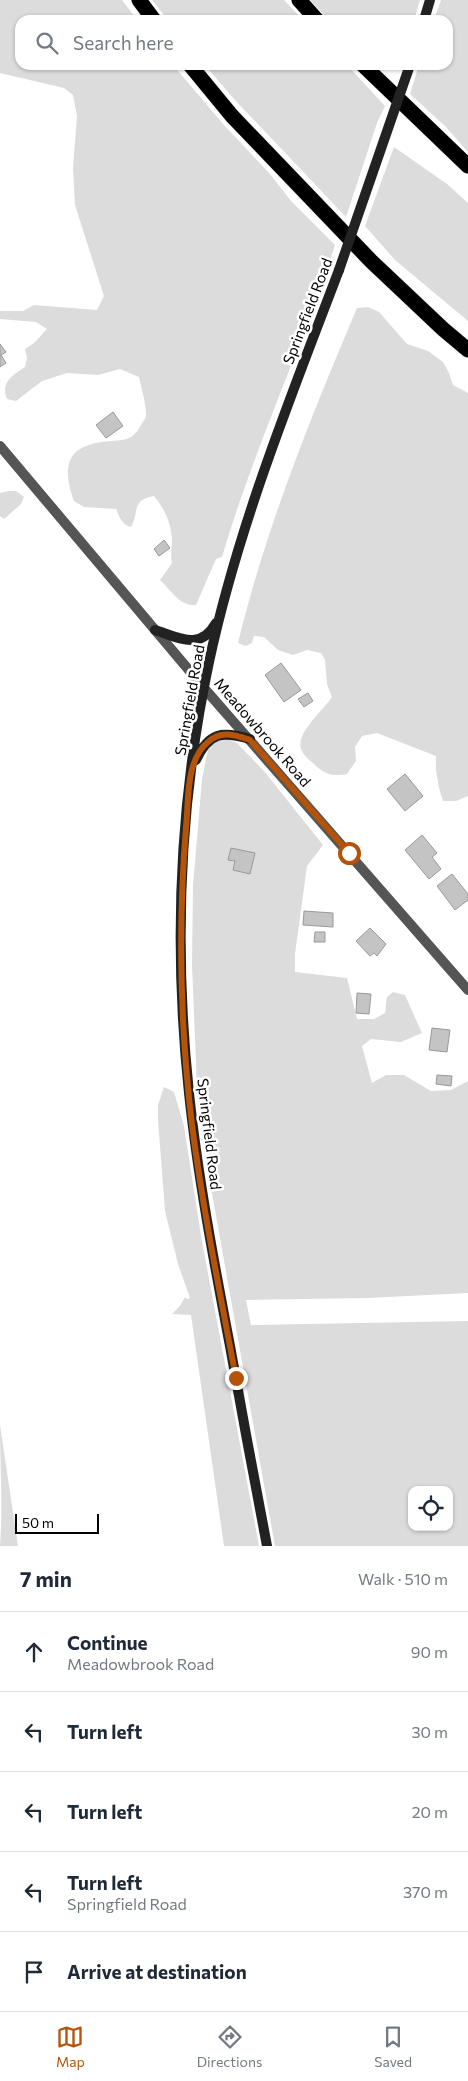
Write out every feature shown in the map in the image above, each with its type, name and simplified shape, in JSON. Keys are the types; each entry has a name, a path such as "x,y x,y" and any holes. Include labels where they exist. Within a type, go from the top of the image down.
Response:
{"highway":[{"path":"138,0 150,15"},
{"path":"299,0 312,15"},
{"path":"194,70 232,116 371,261 468,350"},
{"path":"368,70 468,166"}],"main road":[{"path":"426,15 430,0"},
{"name":"Springfield Road","path":"267,1546 211,1246 188,1089 182,992 182,904 192,768 204,688 240,540 339,270 408,70"},
{"path":"155,630 188,640 198,640 207,636 220,616"},
{"path":"192,768 206,743 214,737 231,734 250,740"}],"street":[{"name":"Meadowbrook Road","path":"0,446 204,688 468,990"}],"shaded area":[{"path":"0,0 122,0 133,15 15,15 15,70 177,70 224,125 270,174 291,201 335,245 322,284 262,439 222,557 216,559 196,605 190,605 180,600 160,580 172,563 172,540 167,516 154,496 139,503 131,527 123,522 116,509 84,507 74,501 70,490 68,470 74,455 80,449 102,442 129,438 137,431 146,416 139,377 120,369 98,375 67,373 42,381 16,401 7,399 5,393 6,384 12,376 25,367 27,358 25,349 34,343 47,329 36,322 0,319 0,311 23,311 34,305 97,310 104,296 75,205 73,168 77,116 73,95 64,88 0,73"},
{"path":"152,0 284,0 298,15 164,15"},
{"path":"310,0 420,0 416,15 324,15"},
{"path":"441,0 468,0 468,152 445,126 410,94 417,70 453,70 453,15 436,15"},
{"path":"209,70 352,70 385,106 377,123 346,217 234,99"},
{"path":"394,147 447,184 468,203 468,321 395,260 365,226"},
{"path":"368,307 379,312 407,344 428,351 443,362 453,385 468,393 468,796 456,801 443,801 437,779 436,756 377,733 362,736 355,747 356,761 347,774 333,775 321,770 305,756 300,745 310,723 332,697 327,684 325,660 321,653 307,650 293,655 278,650 264,637 254,636 252,643 246,646 238,643 262,557 307,431 357,308"},
{"path":"16,491 24,497 21,504 4,519 0,516 0,493"},
{"path":"227,739 237,743 264,771 323,845 307,866 295,954 295,972 347,978 357,1019 374,1019 385,1013 387,997 393,992 405,995 422,1033 401,1042 371,1039 362,1046 372,1083 386,1075 404,1075 431,1091 451,1090 468,1081 468,1293 368,1298 246,1300 251,1325 468,1321 468,1546 275,1546 208,1171 197,1088 192,965 193,885 202,779 208,749 217,741"},
{"path":"164,1087 174,1092 184,1126 201,1236 259,1546 224,1546 191,1315 172,1314 185,1297 187,1299 190,1298 178,1264 165,1211 158,1120 158,1105"},
{"path":"0,1425 18,1546 0,1546"}],"building":[{"path":"0,344 6,352 1,355 6,363 0,367"},
{"path":"113,412 123,426 106,438 96,425"},
{"path":"164,540 170,548 159,556 154,549"},
{"path":"281,663 301,690 284,702 265,675"},
{"path":"308,693 313,701 304,707 298,699"},
{"path":"405,774 423,796 405,811 387,789"},
{"path":"422,835 437,853 432,857 441,869 429,879 405,850"},
{"path":"231,848 255,853 250,874 233,870 235,861 228,860"},
{"path":"452,874 468,894 468,900 455,910 437,886"},
{"path":"304,911 333,913 333,927 303,925"},
{"path":"370,928 386,944 377,956 374,953 370,956 356,941"},
{"path":"315,932 325,932 325,942 314,942"},
{"path":"357,993 371,994 369,1014 356,1013"},
{"path":"432,1028 450,1030 447,1052 429,1050"},
{"path":"437,1075 452,1076 451,1086 436,1084"}],"route":[{"path":"236,1378 211,1246 192,1125 182,992 182,904 192,768 206,743 214,737 223,734 231,734 250,740 349,853"}]}
